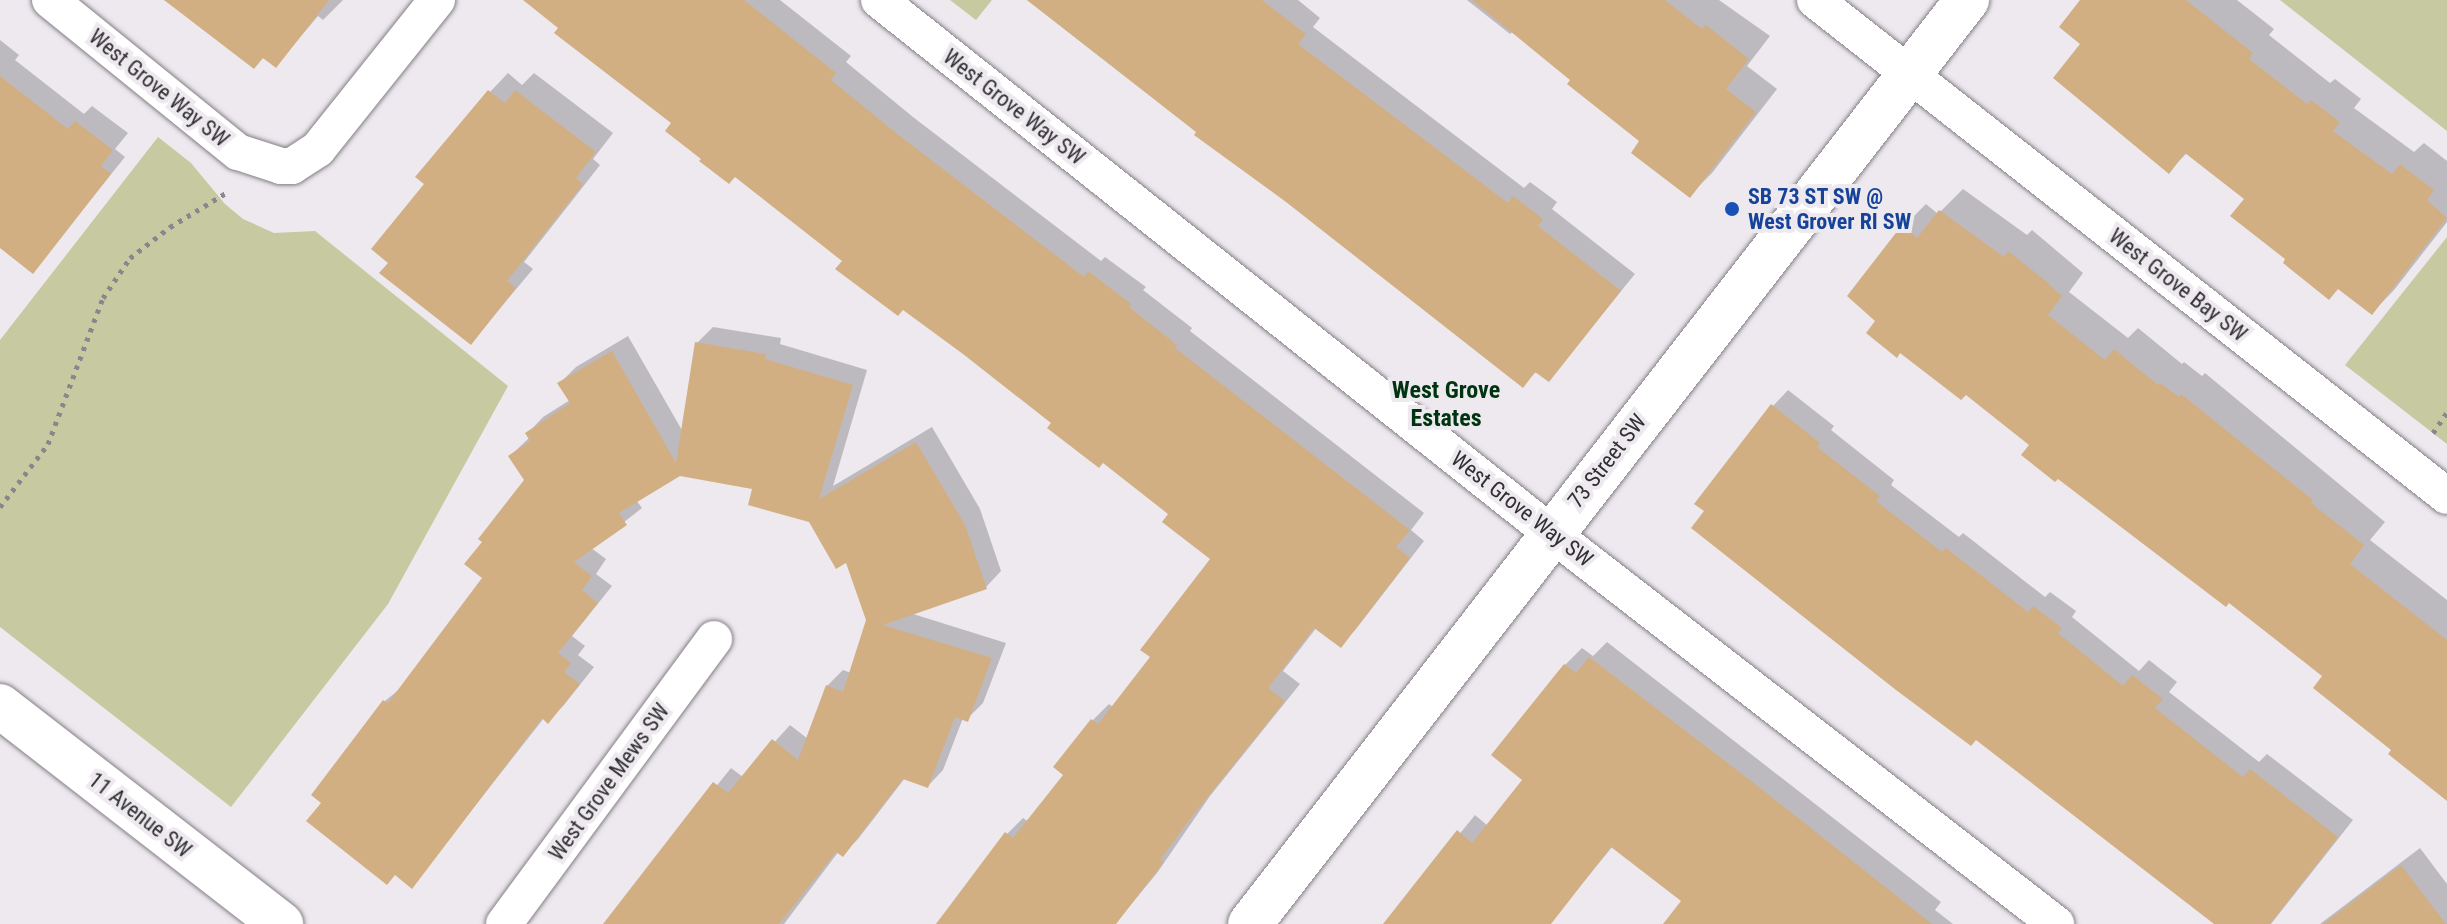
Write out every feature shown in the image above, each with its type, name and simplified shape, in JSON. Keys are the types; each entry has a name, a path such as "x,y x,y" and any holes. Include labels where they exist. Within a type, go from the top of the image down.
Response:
{"street":[{"name":"West Grove Way SW","path":"50,0 238,152 263,161 292,166 318,149 437,0"},
{"name":"West Grove Way SW","path":"879,0 1551,533 2056,924"},
{"name":"West Grove Bay SW","path":"1815,0 2447,496"},
{"name":"73 Street SW","path":"1250,924 1967,0"},
{"name":"West Grove Mews SW","path":"504,924 714,639"},
{"name":"11 Avenue SW","path":"0,707 281,924"}],"path":[{"path":"0,507 48,444 103,298 130,258 170,227 218,200 263,161"}],"green space":[{"path":"950,0 992,0 976,20"},
{"path":"2280,0 2447,0 2447,131"},
{"path":"158,137 191,163 225,204 243,219 274,233 315,231 508,386 388,604 231,807 0,627 0,340"},
{"path":"2447,237 2447,444 2345,365"}],"building":[{"path":"164,0 329,0 276,68 263,58 254,69"},
{"path":"523,0 744,0 836,73 831,80 896,133 1084,277 1088,271 1131,304 1129,307 1177,345 1175,348 1410,530 1396,547 1410,558 1341,648 1314,628 1268,688 1285,701 1194,814 1160,860 1164,862 1116,924 936,924 1005,832 1013,838 1063,775 1053,767 1091,719 1098,724 1150,657 1140,650 1210,559 1162,522 1168,514 1103,463 1099,468 1047,428 1051,423 903,310 898,316 835,269 842,261 735,177 729,184 699,161 701,159 665,131 671,123 554,33 558,28"},
{"path":"1027,0 1262,0 1306,34 1298,44 1508,203 1513,196 1543,219 1538,226 1621,291 1549,382 1535,372 1523,388 1286,202 1194,135 1196,132"},
{"path":"1472,0 1665,0 1702,29 1706,25 1749,59 1726,89 1756,112 1690,198 1631,153 1639,141 1567,84 1570,80"},
{"path":"2080,0 2186,0 2253,53 2249,59 2307,104 2311,100 2340,122 2333,131 2392,174 2400,164 2434,190 2427,200 2447,218 2372,315 2338,289 2329,300 2283,263 2285,259 2230,216 2244,199 2185,153 2169,174 2053,78 2080,44 2059,27"},
{"path":"0,76 68,129 75,121 113,150 101,166 111,174 33,274 0,248"},
{"path":"488,90 505,103 515,90 596,152 576,178 583,184 507,281 516,288 471,345 379,273 388,263 371,249 424,184 415,177"},
{"path":"1939,210 2004,257 2008,251 2047,282 2062,296 2048,315 2105,360 2114,349 2158,385 2160,383 2179,397 2181,394 2313,500 2311,503 2364,545 2350,564 2447,640 2447,801 2388,754 2391,750 2313,688 2322,676 2229,603 2226,607 2058,479 2055,482 2021,455 2029,445 1966,395 1961,400 1900,353 1897,358 1866,333 1875,321 1847,296 1902,225 1917,238"},
{"path":"695,342 766,354 765,359 853,385 819,499 916,442 965,525 987,589 883,625 992,658 968,722 955,717 928,788 903,779 843,857 836,852 779,924 603,924 713,782 728,793 772,739 798,760 826,685 843,692 866,620 846,563 836,569 809,522 748,505 752,489 680,476 619,513 627,525 574,562 592,576 582,590 598,603 558,653 571,663 564,672 580,684 548,724 542,718 412,889 395,875 387,885 306,821 321,803 311,795 383,700 388,703 482,578 464,564 482,542 478,539 524,480 508,456 530,441 525,433 570,403 557,383 612,351 676,463"},
{"path":"1771,404 1820,443 1817,447 1880,496 1876,501 1942,552 1946,548 2028,612 2033,606 2062,628 2058,633 2123,686 2132,675 2163,699 2155,708 2243,777 2250,769 2338,837 2270,924 2214,924 1976,740 1971,746 1896,690 1691,528 1704,511 1694,504"},
{"path":"1589,657 1932,924 1663,924 1681,901 1611,847 1551,924 1383,924 1457,830 1472,843 1522,780 1491,755 1564,664 1576,673"},
{"path":"2401,865 2446,924 2323,924"}],"place":[{"name":"SB 73 ST SW @ West Grover RI SW","path":"1732,209"}],"district":[{"name":"West Grove Estates","path":"1446,405"}]}
